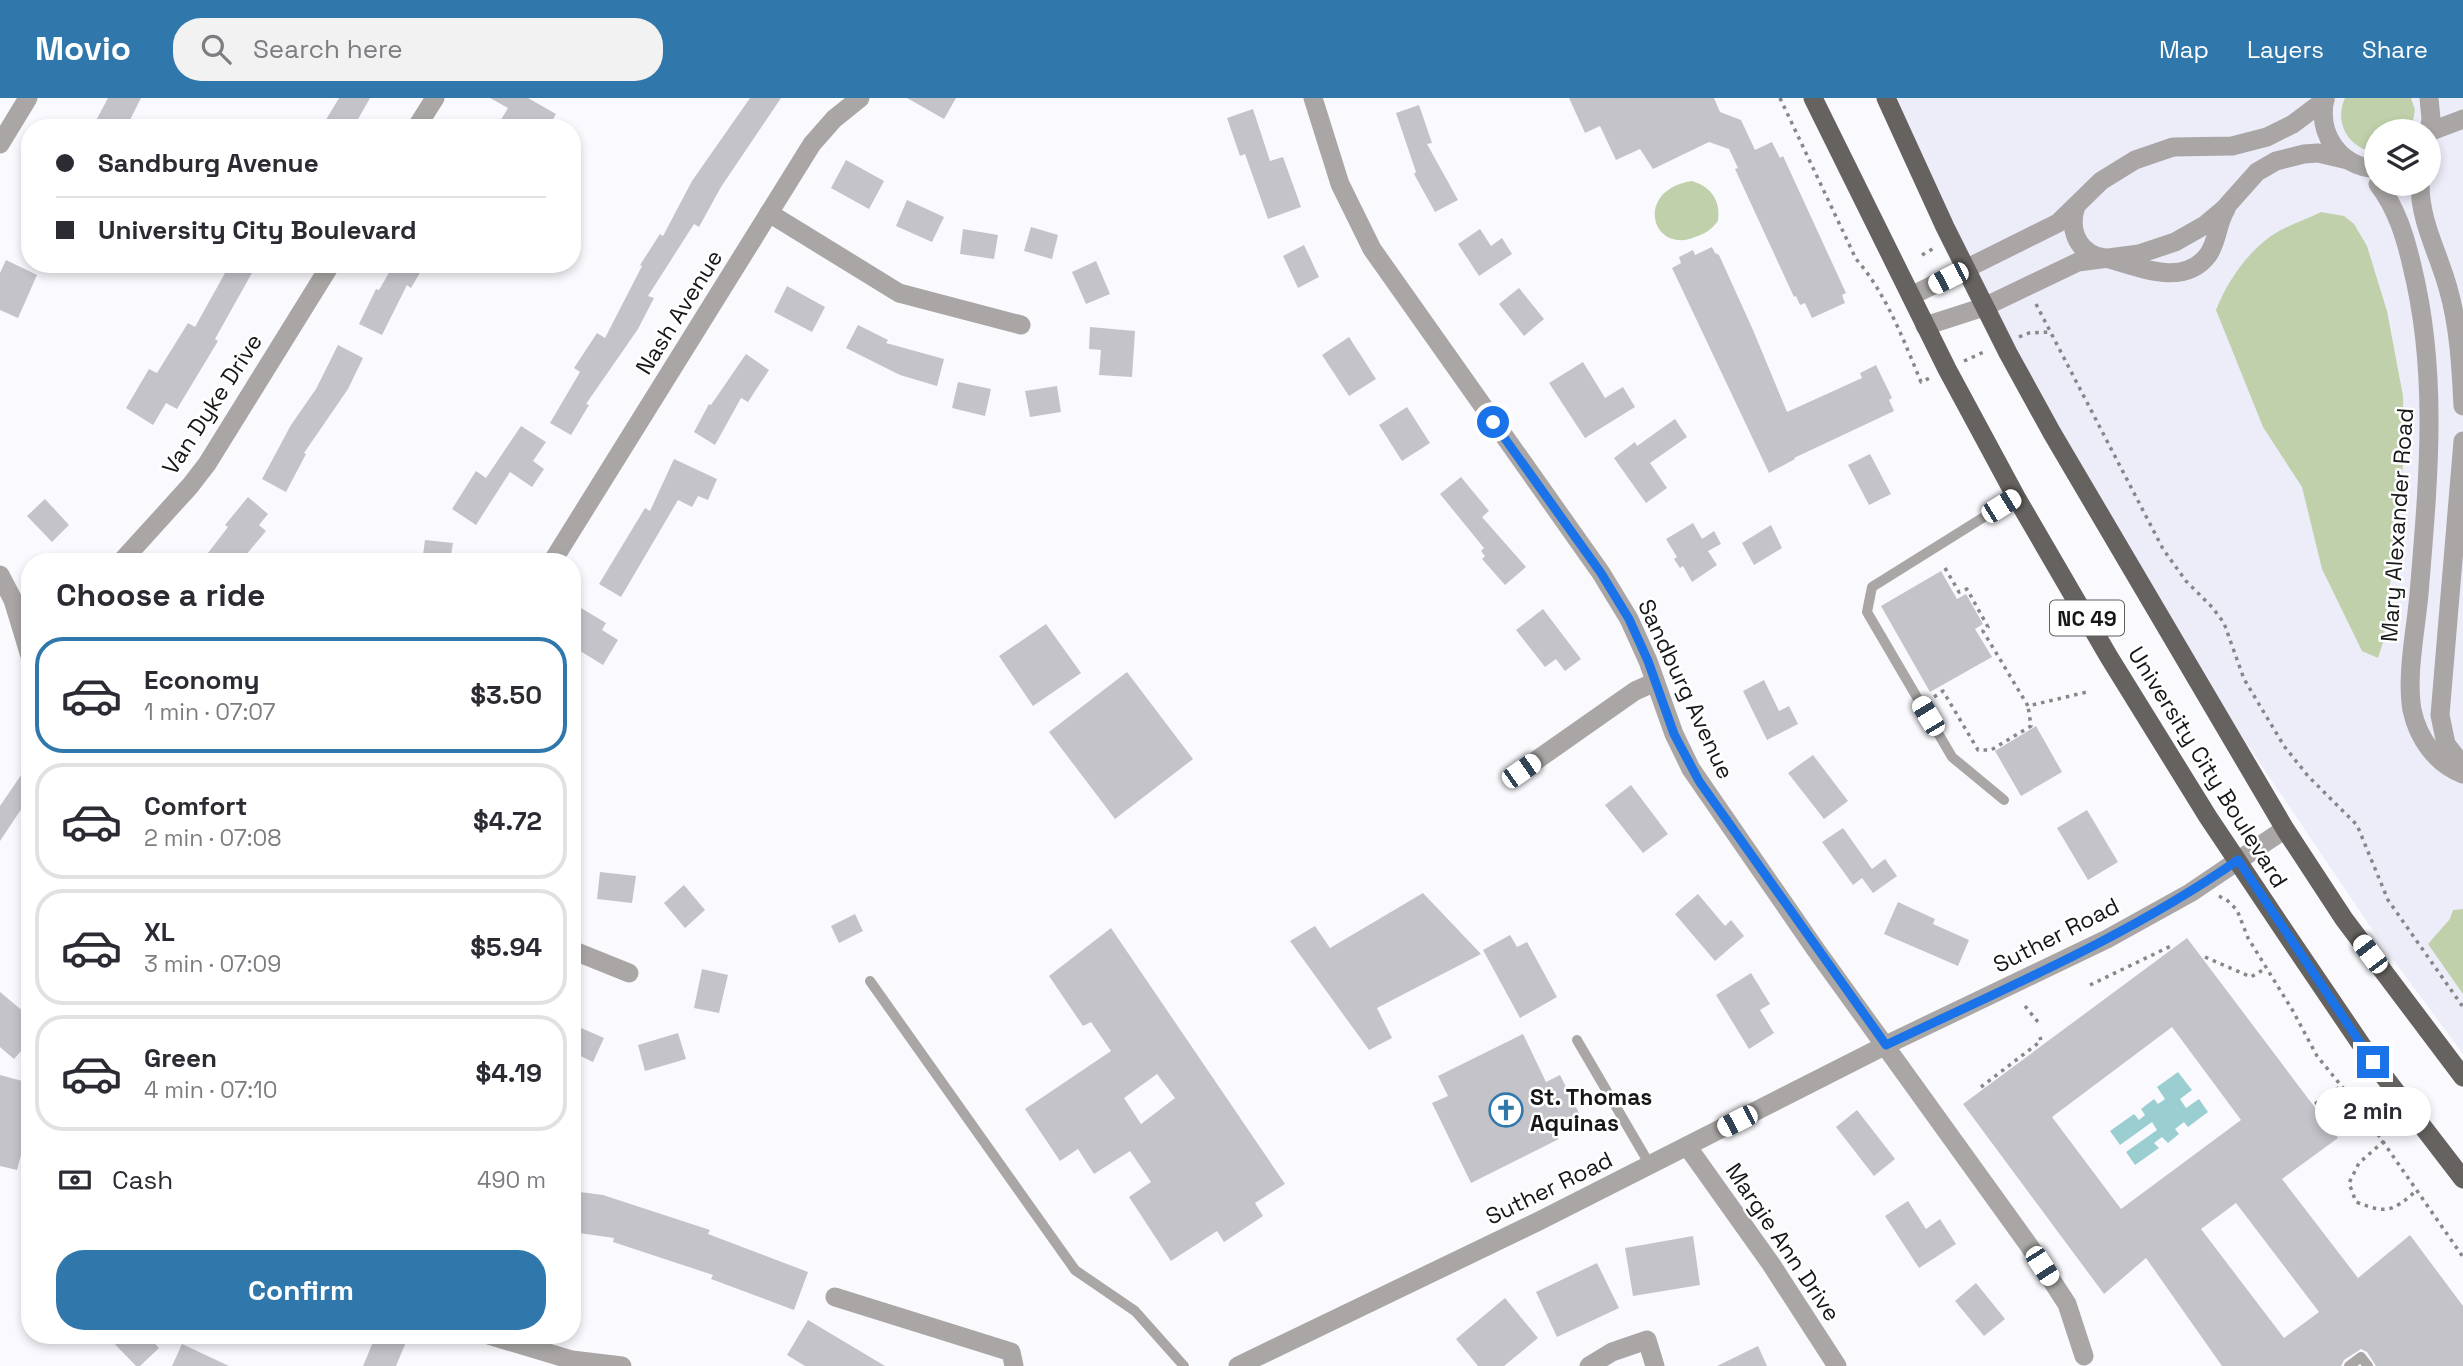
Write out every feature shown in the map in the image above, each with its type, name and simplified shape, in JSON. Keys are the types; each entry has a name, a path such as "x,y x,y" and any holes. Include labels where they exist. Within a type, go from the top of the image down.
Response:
{"main road":[{"name":"University City Boulevard","path":"1813,98 1925,326 2016,497 2109,657 2208,817 2373,1062 2463,1179"},
{"name":"University City Boulevard","path":"1886,98 1984,307 2052,433 2285,828 2344,919 2463,1077"}],"street":[{"path":"0,144 28,98"},
{"path":"422,119 435,98"},
{"name":"Nash Avenue","path":"558,553 811,144 834,119 860,98"},
{"name":"Sandburg Avenue","path":"1314,98 1340,184 1372,249 1601,573 1629,619 1674,734 1702,786 2030,1247 2067,1304 2084,1356"},
{"path":"2429,98 2431,119"},
{"path":"1911,296 2059,223 2101,181 2144,156 2180,146 2232,146 2267,137 2289,127 2325,99"},
{"name":"Mary Alexander Road","path":"2325,99 2323,117 2326,134 2335,149 2364,172"},
{"path":"2441,127 2463,119"},
{"path":"1925,326 1984,307 2060,268 2084,260 2139,254 2175,242 2205,225 2257,172 2276,161 2318,153 2364,165"},
{"name":"Mary Alexander Road","path":"2386,196 2395,210 2404,234 2421,308 2429,370 2430,449 2411,691 2414,718 2433,753 2447,767 2463,774"},
{"path":"2422,196 2425,221 2452,303 2463,406"},
{"path":"2076,206 2073,223 2078,242 2085,251 2162,273 2176,273 2192,268 2208,255 2222,215 2231,200"},
{"path":"769,213 899,293 1021,325"},
{"name":"Van Dyke Drive","path":"129,553 207,464 325,273"},
{"path":"2463,441 2441,722 2449,751 2463,766"},
{"path":"0,575 21,617"},
{"path":"2417,609 2449,611"},
{"path":"1521,771 1635,691 1655,682"},
{"name":"Suther Road","path":"1238,1366 1455,1255 1650,1165 1886,1045 2108,939 2190,892 2285,828"},
{"path":"581,954 629,973"},
{"name":"Margie Ann Drive","path":"1688,1146 1771,1264 1837,1366"},
{"path":"835,1297 1011,1352 1014,1366"},
{"path":"1589,1366 1612,1352 1647,1340 1655,1366"},
{"path":"518,1344 572,1360 622,1366"}],"lane":[{"path":"2004,800 1952,757 1867,612 1872,587 2016,497"},
{"path":"870,981 1076,1270 1135,1311 1184,1366"},
{"path":"1577,1040 1650,1165"},
{"path":"2349,1366 2361,1357 2368,1366"}],"path":[{"path":"1780,98 1852,250 1881,295 1921,382 1931,377"},
{"path":"1922,255 1938,247"},
{"path":"2036,304 2053,332 2104,439 2163,549 2186,581 2224,623 2240,670 2264,716 2297,763 2357,825 2388,900 2463,1007"},
{"path":"2029,333 2053,332"},
{"path":"1967,360 1982,353"},
{"path":"1934,696 1943,691 1978,750 1990,750 2031,726 2028,706 1983,631 1989,627 1967,589 1959,592 1945,568"},
{"path":"2028,706 2087,691"},
{"path":"2216,892 2237,910 2248,938 2317,1056 2384,1141 2463,1257"},
{"path":"2091,985 2173,945"},
{"path":"2205,957 2251,977 2267,968"},
{"path":"2025,1006 2038,1022"},
{"path":"1981,1087 2041,1041 2040,1037"},
{"path":"2315,1104 2341,1086"},
{"path":"2384,1141 2359,1163 2349,1183 2356,1202 2378,1211 2394,1207 2418,1189"}],"shaded area":[{"path":"1894,98 2463,98 2463,1054 2388,953 2216,698 2021,365"}],"green space":[{"path":"2345,98 2411,98 2415,110 2413,119 2364,119 2364,149 2346,134 2341,117"},
{"path":"1692,181 1713,195 1718,207 1718,221 1708,231 1695,237 1680,240 1668,237 1660,230 1655,219 1656,207 1662,196 1673,187"},
{"path":"2321,212 2344,216 2354,224 2367,246 2387,311 2403,396 2404,455 2384,639 2378,658 2362,651 2322,569 2302,487 2263,427 2216,310 2238,269 2253,251 2282,229"},
{"path":"2463,909 2463,994 2428,944 2450,919 2453,910"}],"water":[{"path":"2178,1072 2192,1090 2180,1099 2186,1108 2199,1099 2208,1112 2188,1127 2184,1122 2175,1129 2179,1134 2168,1143 2162,1137 2154,1143 2159,1148 2135,1165 2126,1152 2157,1130 2152,1122 2120,1145 2110,1131 2134,1114 2139,1120 2145,1115 2141,1109 2154,1099 2158,1104 2165,1099 2157,1087"}],"building":[{"path":"108,98 141,98 130,119 97,119"},
{"path":"339,98 370,98 358,119 326,119"},
{"path":"490,98 528,98 556,114 553,119 501,119 508,108"},
{"path":"750,98 781,98 721,187 699,227 694,224 648,296 654,298 638,329 586,404 589,405 571,435 550,423 580,372 574,368 597,333 605,338 642,266 640,265 660,234 663,236 692,181"},
{"path":"907,98 956,98 944,119"},
{"path":"1569,98 1714,98 1720,112 1741,120 1755,150 1772,142 1780,158 1783,156 1846,293 1842,295 1845,303 1812,318 1805,303 1800,305 1735,169 1738,168 1729,149 1709,142 1653,169 1640,149 1616,160 1600,126 1585,133"},
{"path":"1419,105 1432,143 1427,144 1458,200 1435,212 1414,174 1416,172 1396,113"},
{"path":"1253,109 1270,161 1283,157 1301,207 1268,219 1245,154 1240,156 1227,118"},
{"path":"846,160 884,181 869,209 831,188"},
{"path":"907,200 944,217 932,242 896,226"},
{"path":"1031,227 1058,235 1052,259 1024,251"},
{"path":"963,229 998,235 994,259 960,254"},
{"path":"1480,229 1491,246 1502,238 1512,254 1479,276 1458,244"},
{"path":"1304,245 1319,277 1298,288 1283,256"},
{"path":"1712,247 1719,255 1787,412 1862,378 1860,373 1876,365 1892,398 1889,400 1894,411 1794,458 1769,473 1672,268 1681,263 1679,257 1693,250 1695,255"},
{"path":"6,260 21,267 21,273 37,275 18,318 0,310 0,273"},
{"path":"1096,261 1110,294 1086,304 1072,272"},
{"path":"225,273 252,273 215,339 218,341 177,409 166,403 153,425 126,408 149,369 157,373 188,323 195,327"},
{"path":"389,273 420,273 411,288 407,285 382,335 359,324 376,289 379,290"},
{"path":"787,286 825,307 812,332 774,312"},
{"path":"1519,288 1544,319 1524,336 1499,304"},
{"path":"858,325 888,340 886,343 944,359 937,386 900,375 846,348"},
{"path":"1090,327 1135,331 1132,377 1099,375 1101,350 1089,349"},
{"path":"1349,337 1376,379 1349,396 1322,355"},
{"path":"338,345 363,358 348,389 304,453 306,454 286,492 262,479 291,425 316,389"},
{"path":"746,354 769,370 748,402 741,398 715,445 694,432 709,404 711,405"},
{"path":"1583,362 1605,398 1623,387 1635,407 1585,438 1549,383"},
{"path":"958,382 991,389 985,416 952,408"},
{"path":"1057,386 1061,412 1030,417 1025,391"},
{"path":"1407,407 1430,443 1402,461 1379,425"},
{"path":"1675,419 1687,437 1650,463 1667,488 1646,503 1614,458 1635,442 1637,446"},
{"path":"521,426 546,442 533,461 544,469 532,487 510,472 476,525 452,509 476,471 486,478"},
{"path":"1870,454 1891,494 1869,505 1848,465"},
{"path":"674,459 717,479 708,500 698,496 692,507 678,500 621,597 599,584 645,508 650,511"},
{"path":"1461,477 1489,511 1482,517 1526,567 1505,585 1482,559 1485,556 1481,551 1484,548 1440,494"},
{"path":"248,497 268,514 259,525 266,531 248,553 208,553 228,527 225,525"},
{"path":"45,499 69,525 52,542 27,516"},
{"path":"1693,523 1702,539 1714,531 1721,544 1708,551 1717,565 1692,582 1683,566 1680,568 1674,559 1677,557 1666,539"},
{"path":"1771,525 1782,548 1754,565 1742,543"},
{"path":"425,540 453,543 451,553 423,553"},
{"path":"1941,571 1957,599 1966,594 1983,624 1975,629 1992,657 1930,692 1881,606"},
{"path":"581,608 606,623 602,630 618,640 603,665 581,652"},
{"path":"1543,609 1581,659 1565,671 1556,659 1545,667 1516,630"},
{"path":"1046,624 1081,673 1033,706 999,656"},
{"path":"1127,672 1193,759 1115,819 1049,732"},
{"path":"1764,680 1779,711 1789,706 1798,724 1767,740 1743,691"},
{"path":"2036,726 2062,772 2021,796 1995,751"},
{"path":"1813,755 1848,801 1824,819 1788,773"},
{"path":"21,775 21,810 0,841 0,806"},
{"path":"1631,785 1668,834 1643,853 1605,805"},
{"path":"2087,810 2118,862 2088,880 2057,828"},
{"path":"1843,828 1872,869 1885,859 1897,876 1873,893 1862,878 1853,885 1822,842"},
{"path":"600,872 636,876 632,903 597,899"},
{"path":"684,885 705,910 685,928 664,903"},
{"path":"1423,893 1481,954 1377,1008 1392,1038 1369,1050 1290,941 1315,926 1330,948"},
{"path":"1698,894 1725,926 1731,920 1744,936 1715,961 1675,914"},
{"path":"1898,902 1935,919 1933,924 1969,940 1958,966 1884,934"},
{"path":"855,914 863,931 839,943 831,926"},
{"path":"1111,928 1285,1184 1255,1203 1263,1216 1224,1242 1217,1231 1171,1261 1129,1197 1151,1182 1130,1151 1094,1174 1078,1149 1060,1161 1025,1109 1111,1051 1091,1022 1083,1026 1049,976","holes":["1157,1074 1175,1098 1141,1124 1124,1098"]},
{"path":"1510,935 1517,947 1527,942 1557,997 1520,1018 1483,950"},
{"path":"2187,938 2338,1138 2282,1179 2358,1278 2410,1235 2463,1306 2463,1366 2376,1366 2367,1352 2361,1349 2344,1360 2341,1366 2222,1366 2146,1258 2104,1294 1963,1104","holes":["2172,1027 2241,1120 2121,1209 2052,1117","2236,1203 2319,1312 2284,1338 2201,1229"]},
{"path":"702,969 728,975 719,1013 694,1008"},
{"path":"1751,973 1770,1004 1760,1010 1774,1033 1749,1049 1716,995"},
{"path":"0,992 21,1010 21,1051 14,1059 0,1047"},
{"path":"581,1028 604,1038 593,1062 581,1056"},
{"path":"678,1033 686,1059 645,1071 638,1045"},
{"name":"St. Thomas Aquinas","path":"1523,1034 1546,1082 1560,1075 1581,1117 1554,1130 1559,1139 1471,1183 1432,1103 1448,1096 1438,1076"},
{"path":"0,1075 21,1081 21,1155 17,1170 0,1166"},
{"path":"1857,1110 1895,1159 1874,1176 1836,1127"},
{"path":"581,1192 603,1195 710,1230 708,1234 808,1272 794,1310 711,1279 713,1275 613,1242 614,1238 581,1233"},
{"path":"1908,1201 1926,1229 1940,1219 1956,1244 1919,1268 1885,1216"},
{"path":"1693,1236 1700,1285 1633,1296 1625,1248"},
{"path":"1597,1263 1619,1308 1557,1337 1536,1292"},
{"path":"1976,1283 2005,1319 1984,1336 1955,1301"},
{"path":"1505,1298 1538,1338 1504,1366 1478,1366 1456,1339"},
{"path":"808,1320 885,1366 805,1366 787,1355"},
{"path":"115,1344 155,1344 159,1348 140,1366 136,1366"},
{"path":"182,1344 229,1366 172,1366"},
{"path":"372,1344 405,1344 396,1366 363,1366"},
{"path":"1758,1346 1767,1366 1717,1366"}],"place":[{"name":"St. Thomas Aquinas","path":"1506,1110"}],"route":[{"path":"1493,422 1601,573 1629,619 1648,661 1674,734 1691,769 1816,950 1886,1045 2108,939 2190,892 2238,860 2373,1062"}]}
